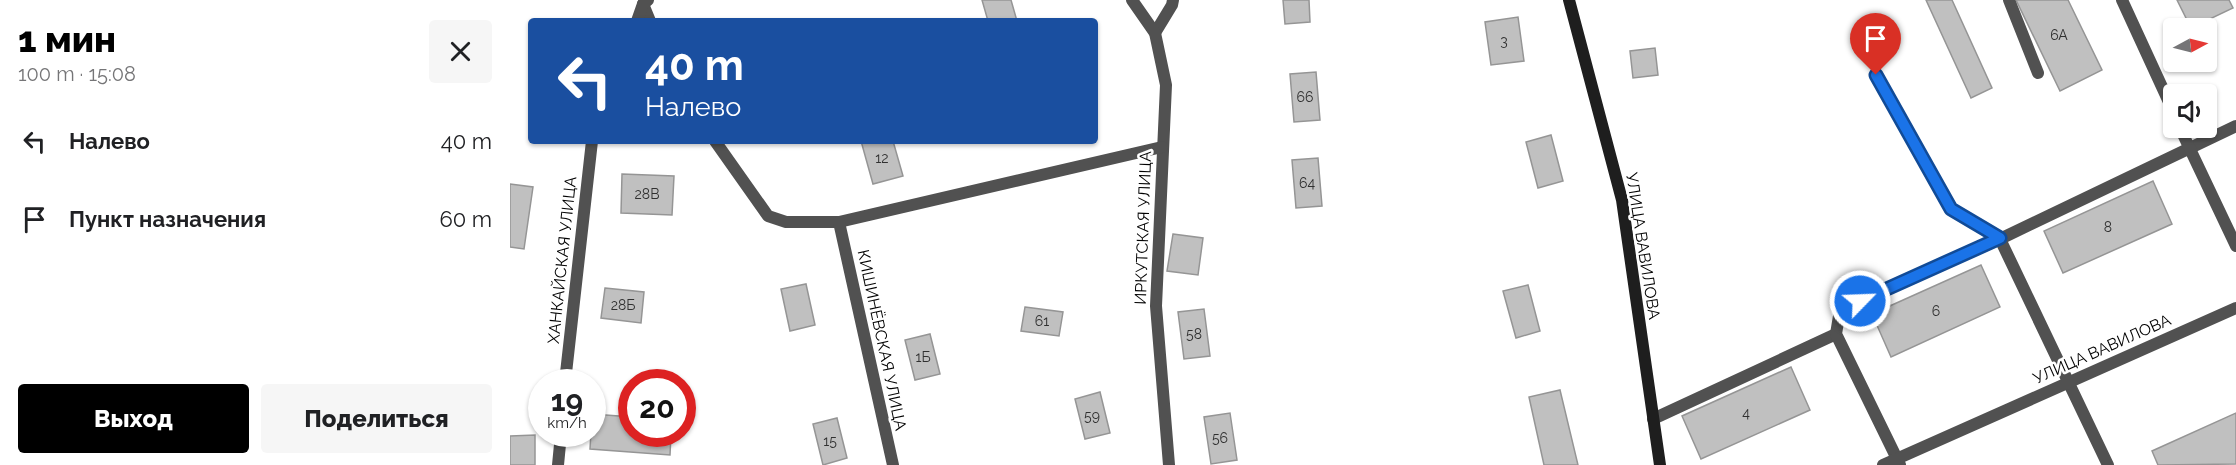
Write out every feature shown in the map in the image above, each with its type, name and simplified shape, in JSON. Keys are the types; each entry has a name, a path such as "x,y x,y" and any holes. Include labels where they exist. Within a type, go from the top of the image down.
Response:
{"street":[{"name":"ИРКУТСКАЯ УЛИЦА","path":"1132,0 1155,33 1166,85 1156,306 1169,465"},
{"path":"1155,33 1173,0"},
{"name":"УЛИЦА ВАВИЛОВА","path":"1569,0 1622,200 1660,465"},
{"path":"2009,0 2038,73"},
{"path":"2122,0 2163,89"},
{"path":"638,18 646,2"},
{"path":"646,2 649,18"},
{"path":"1876,75 1951,209 2000,238 2108,465"},
{"path":"1899,462 1836,334 1840,310 2000,238 2236,126"},
{"path":"2185,138 2236,246"},
{"name":"ХАНКАЙСКАЯ УЛИЦА","path":"566,369 592,144"},
{"path":"717,144 768,216 786,222 839,222 1162,147"},
{"name":"КИШИНЁВСКАЯ УЛИЦА","path":"839,222 893,465"},
{"name":"УЛИЦА ВАВИЛОВА","path":"1882,465 1899,462 2068,382 2236,308"},
{"path":"1653,419 1836,334"},
{"path":"558,465 560,447"}],"building":[{"path":"982,0 1011,0 1016,18 987,18"},
{"path":"1283,0 1309,0 1310,22 1285,24"},
{"path":"1926,0 1952,0 1992,88 1971,98"},
{"path":"2016,0 2068,0 2102,70 2060,91"},
{"path":"2177,0 2229,0 2233,8 2212,18 2186,18"},
{"path":"1518,17 1524,61 1491,65 1485,22"},
{"path":"1655,48 1658,75 1633,78 1630,51"},
{"path":"1316,72 1320,120 1294,122 1290,74"},
{"path":"1551,135 1563,181 1538,188 1526,142"},
{"path":"862,144 894,144 903,176 873,184"},
{"path":"1318,158 1322,206 1296,208 1292,160"},
{"path":"622,174 674,176 672,215 621,213"},
{"path":"2153,181 2172,224 2063,273 2044,231"},
{"path":"510,184 533,187 524,249 510,247"},
{"path":"1173,234 1203,238 1198,275 1167,271"},
{"path":"1981,265 2000,307 1891,357 1872,314"},
{"path":"806,284 815,325 790,331 781,289"},
{"path":"1528,285 1540,331 1516,338 1503,291"},
{"path":"605,288 644,292 641,323 601,318"},
{"path":"1025,307 1063,312 1059,336 1021,331"},
{"path":"1204,309 1210,356 1184,359 1178,312"},
{"path":"930,334 940,374 915,380 905,340"},
{"path":"1791,367 1810,410 1701,459 1682,416"},
{"path":"1560,390 1578,465 1544,465 1529,397"},
{"path":"1100,392 1110,433 1085,439 1075,399"},
{"path":"1230,413 1237,460 1211,464 1204,417"},
{"path":"2236,413 2236,464 2158,465 2152,451"},
{"path":"606,415 618,416 618,447 670,447 670,455 590,449 590,447 606,447"},
{"path":"837,418 847,458 823,465 813,424"},
{"path":"528,435 528,447 535,447 535,465 510,465 510,436"}],"route":[{"path":"1860,301 2000,238 1951,209 1876,75"}]}
